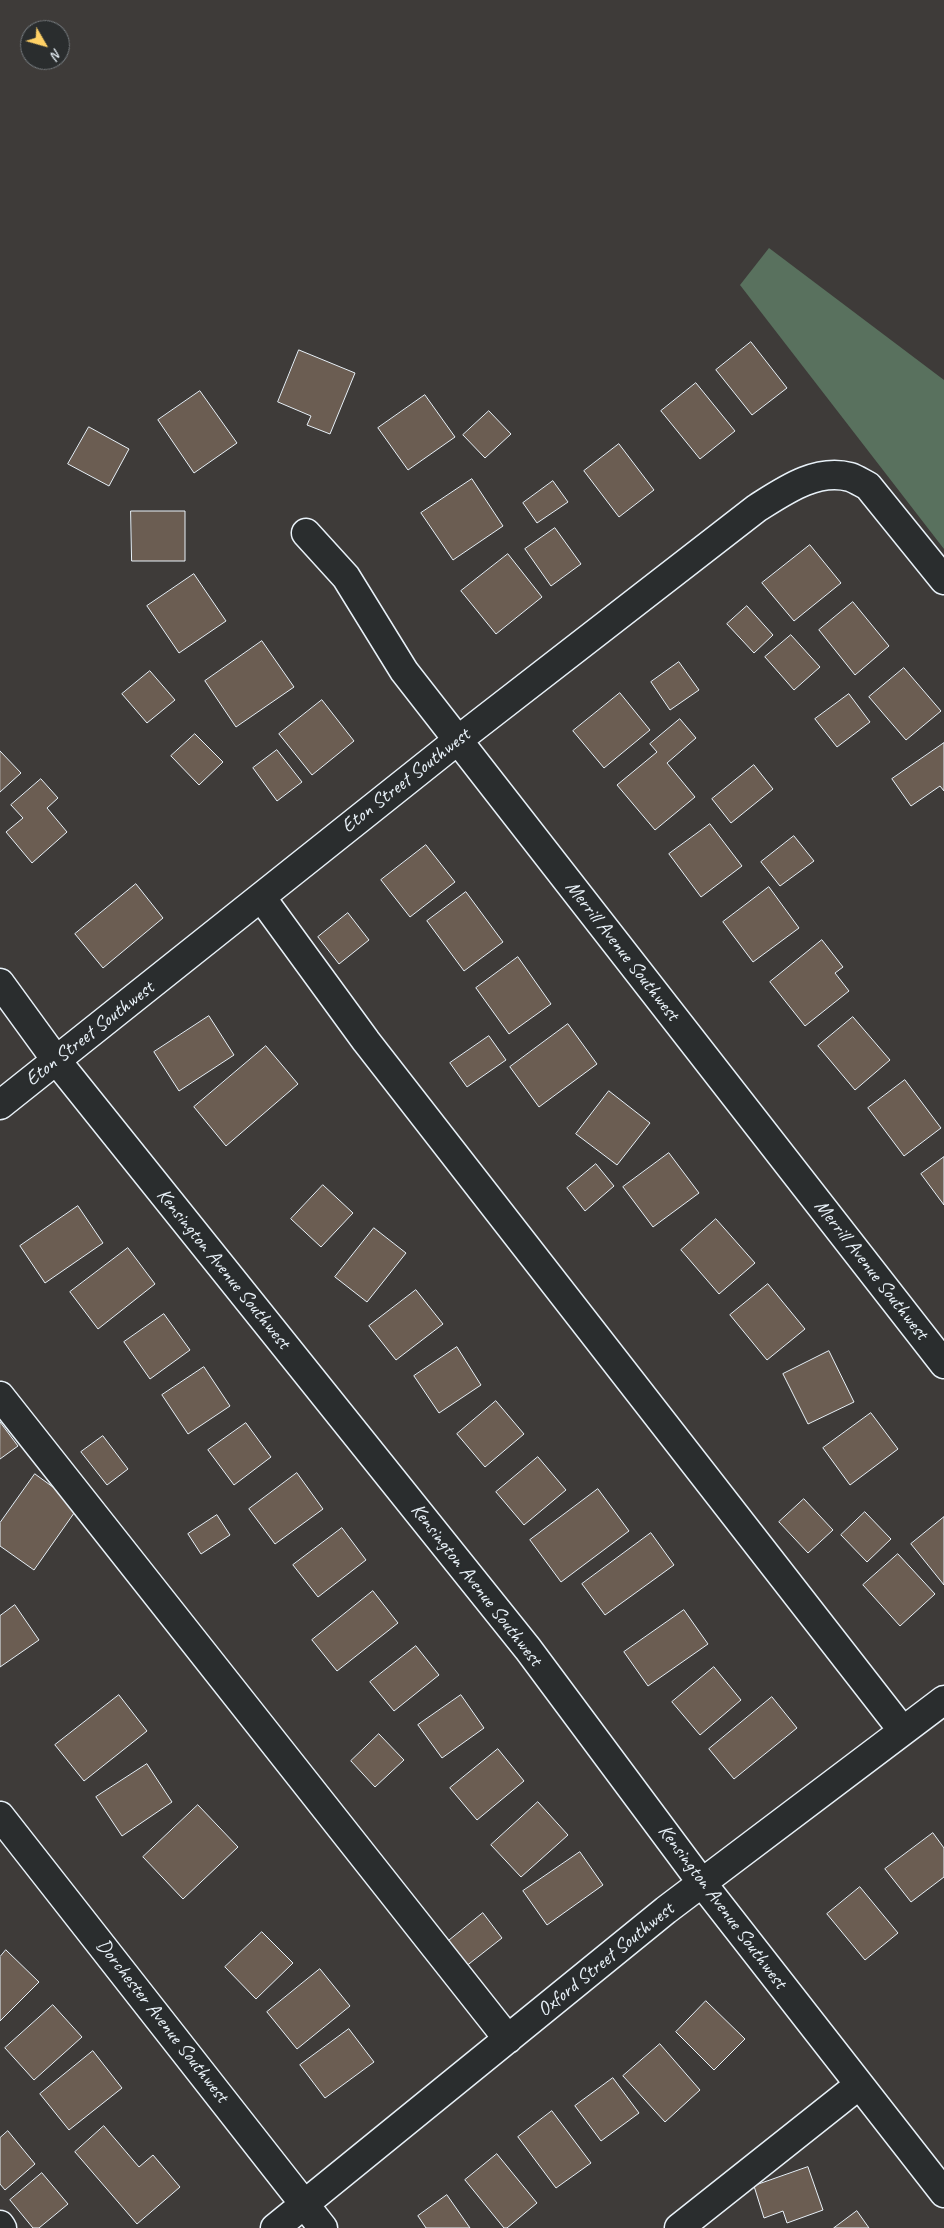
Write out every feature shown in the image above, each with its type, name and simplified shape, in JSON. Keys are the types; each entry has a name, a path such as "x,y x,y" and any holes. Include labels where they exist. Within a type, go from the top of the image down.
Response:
{"street":[{"name":"Eton Street Southwest","path":"0,1105 458,740 757,508 789,488 824,475 850,477 868,486 944,580"},
{"name":"Merrill Avenue Southwest","path":"306,533 346,577 404,671 944,1364"},
{"path":"261,897 372,1049 903,1731"},
{"name":"Kensington Avenue Southwest","path":"0,983 56,1060 528,1649 702,1884 944,2193"},
{"path":"0,1396 508,2039"},
{"name":"Oxford Street Southwest","path":"275,2228 666,1910 944,1700"},
{"name":"Dorchester Avenue Southwest","path":"0,1816 323,2228"},
{"path":"679,2228 859,2085"}],"green space":[{"path":"769,248 944,380 944,549 740,285"}],"building":[{"path":"751,342 787,388 752,415 716,370"},
{"path":"299,350 355,373 330,434 307,425 311,416 278,402"},
{"path":"696,383 735,431 700,459 661,411"},
{"path":"200,391 237,443 194,473 158,420"},
{"path":"425,395 455,437 408,470 378,428"},
{"path":"489,411 511,434 485,458 463,435"},
{"path":"89,427 129,449 109,486 68,464"},
{"path":"619,444 654,490 619,517 584,471"},
{"path":"472,479 503,526 453,560 421,513"},
{"path":"553,481 568,502 537,523 523,503"},
{"path":"131,511 185,511 185,561 132,561"},
{"path":"555,528 581,564 551,586 525,549"},
{"path":"810,545 841,583 794,621 762,583"},
{"path":"508,554 542,597 496,634 461,591"},
{"path":"194,574 226,621 179,653 147,606"},
{"path":"853,602 889,646 855,675 819,630"},
{"path":"747,606 773,635 754,653 727,624"},
{"path":"791,635 820,667 794,690 765,657"},
{"path":"262,641 294,687 236,727 205,681"},
{"path":"679,662 699,690 670,710 651,682"},
{"path":"904,668 941,711 906,740 869,697"},
{"path":"150,671 175,700 147,723 122,694"},
{"path":"620,693 650,730 604,768 573,731"},
{"path":"849,694 870,722 837,747 815,719"},
{"path":"322,700 354,741 312,775 279,734"},
{"path":"680,719 696,738 667,763 695,797 655,830 617,785 657,752 650,744"},
{"path":"195,734 223,762 199,785 171,756"},
{"path":"944,743 944,791 940,786 911,806 892,779"},
{"path":"277,750 302,782 277,801 253,768"},
{"path":"0,751 21,773 0,792"},
{"path":"754,765 773,789 731,823 712,799"},
{"path":"41,779 58,798 47,808 67,832 32,863 6,832 23,818 11,805"},
{"path":"710,824 742,866 701,897 669,854"},
{"path":"794,836 814,861 780,886 761,862"},
{"path":"426,845 455,882 410,917 381,880"},
{"path":"136,884 163,918 103,968 75,934"},
{"path":"769,887 799,928 753,962 723,922"},
{"path":"466,892 503,942 464,971 427,921"},
{"path":"348,913 369,940 339,964 318,937"},
{"path":"822,940 843,967 835,973 849,991 805,1026 770,982"},
{"path":"518,957 551,1004 509,1034 476,988"},
{"path":"209,1016 234,1055 179,1091 154,1052"},
{"path":"853,1017 890,1060 855,1090 818,1046"},
{"path":"568,1024 597,1064 539,1107 510,1067"},
{"path":"489,1036 506,1060 467,1087 450,1063"},
{"path":"266,1046 298,1084 226,1146 194,1107"},
{"path":"905,1080 941,1128 904,1156 868,1108"},
{"path":"609,1091 650,1123 617,1165 576,1134"},
{"path":"669,1153 699,1193 653,1227 623,1187"},
{"path":"944,1157 944,1205 921,1174"},
{"path":"596,1164 614,1186 585,1211 567,1188"},
{"path":"323,1185 353,1213 321,1247 291,1219"},
{"path":"78,1206 103,1243 45,1283 20,1246"},
{"path":"716,1219 755,1263 719,1294 681,1250"},
{"path":"374,1228 406,1253 367,1302 335,1277"},
{"path":"128,1248 155,1284 98,1329 70,1292"},
{"path":"768,1284 805,1329 767,1360 730,1315"},
{"path":"416,1290 443,1324 396,1360 369,1326"},
{"path":"164,1314 190,1350 150,1379 124,1342"},
{"path":"457,1347 481,1385 439,1413 414,1376"},
{"path":"829,1351 854,1402 808,1424 783,1374"},
{"path":"204,1367 230,1406 188,1434 162,1395"},
{"path":"496,1401 524,1434 485,1467 457,1434"},
{"path":"871,1413 898,1449 850,1485 823,1448"},
{"path":"0,1422 18,1446 0,1459"},
{"path":"246,1423 271,1457 234,1485 208,1450"},
{"path":"103,1436 128,1469 107,1485 81,1452"},
{"path":"538,1457 566,1490 524,1525 496,1492"},
{"path":"297,1473 323,1509 275,1544 249,1509"},
{"path":"35,1474 79,1506 34,1570 0,1546 0,1523"},
{"path":"598,1489 629,1531 561,1582 530,1540"},
{"path":"804,1499 833,1530 808,1553 779,1522"},
{"path":"865,1512 891,1539 867,1562 841,1535"},
{"path":"217,1515 230,1535 201,1554 188,1534"},
{"path":"944,1517 944,1585 911,1544"},
{"path":"342,1528 366,1560 318,1597 293,1565"},
{"path":"651,1533 674,1565 605,1615 582,1584"},
{"path":"898,1554 935,1594 900,1626 863,1585"},
{"path":"373,1591 398,1623 337,1671 312,1640"},
{"path":"15,1605 39,1640 0,1667 0,1616"},
{"path":"684,1610 708,1644 648,1686 624,1652"},
{"path":"416,1646 439,1675 394,1711 370,1682"},
{"path":"714,1667 741,1700 700,1735 672,1702"},
{"path":"119,1695 147,1731 84,1781 55,1745"},
{"path":"461,1695 484,1728 442,1758 418,1725"},
{"path":"772,1697 797,1728 734,1779 709,1749"},
{"path":"379,1734 404,1760 375,1787 351,1761"},
{"path":"498,1749 524,1781 477,1820 450,1788"},
{"path":"147,1764 172,1802 122,1836 96,1797"},
{"path":"538,1802 568,1835 521,1877 491,1845"},
{"path":"198,1805 238,1847 183,1899 143,1857"},
{"path":"933,1833 944,1848 944,1877 911,1902 885,1869"},
{"path":"580,1852 603,1885 547,1925 523,1891"},
{"path":"860,1887 898,1933 865,1960 827,1914"},
{"path":"483,1913 502,1938 465,1967 446,1943"},
{"path":"262,1932 293,1963 256,1999 225,1967"},
{"path":"6,1950 39,1982 0,2021 0,1957"},
{"path":"320,1969 350,2006 297,2049 267,2012"},
{"path":"706,2001 745,2039 714,2070 676,2032"},
{"path":"53,2005 82,2037 34,2080 5,2048"},
{"path":"349,2029 374,2062 325,2098 300,2065"},
{"path":"660,2044 700,2090 665,2122 623,2076"},
{"path":"93,2051 122,2088 69,2130 40,2094"},
{"path":"613,2078 639,2113 601,2141 575,2106"},
{"path":"552,2111 591,2163 556,2188 518,2137"},
{"path":"104,2126 139,2167 153,2155 180,2187 137,2224 75,2152"},
{"path":"8,2131 35,2164 5,2190 0,2184 0,2138"},
{"path":"497,2154 537,2203 507,2228 504,2228 465,2180"},
{"path":"808,2167 823,2210 787,2223 783,2211 764,2218 754,2186"},
{"path":"42,2173 68,2204 39,2228 33,2228 10,2200"},
{"path":"447,2195 470,2228 426,2228 418,2216"},
{"path":"857,2211 869,2228 834,2228"}]}
